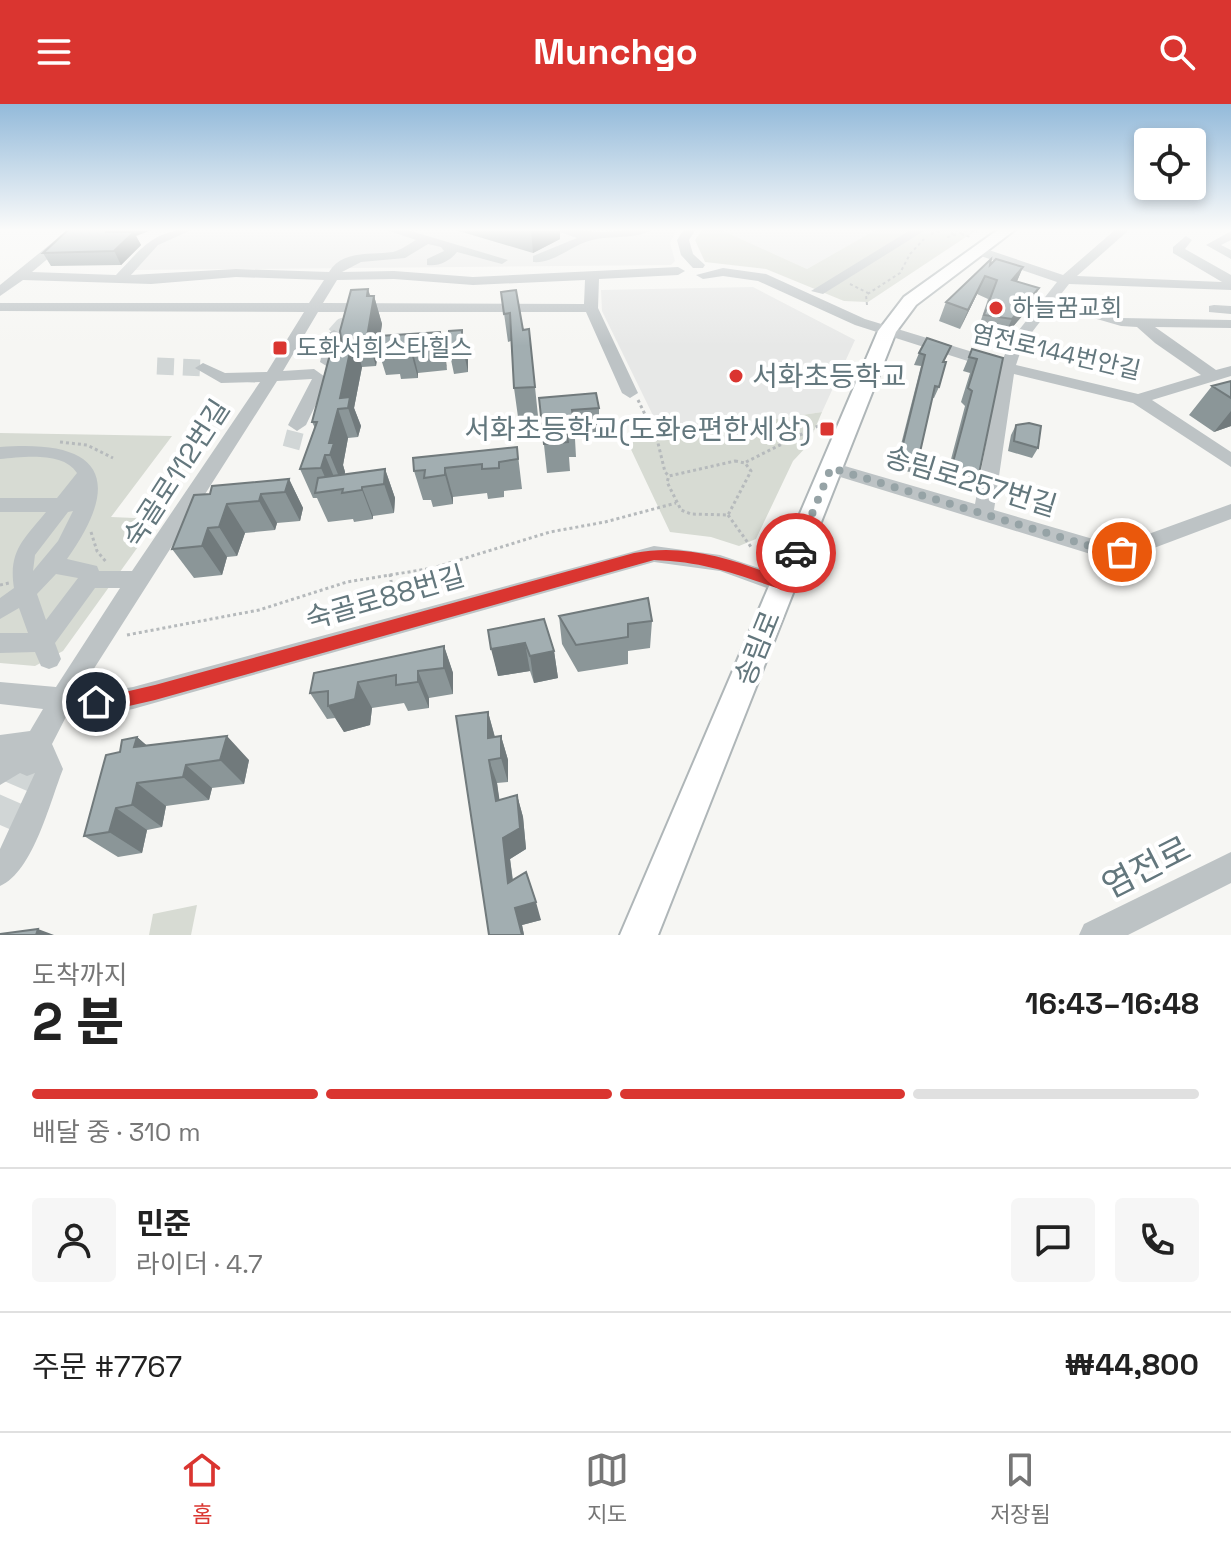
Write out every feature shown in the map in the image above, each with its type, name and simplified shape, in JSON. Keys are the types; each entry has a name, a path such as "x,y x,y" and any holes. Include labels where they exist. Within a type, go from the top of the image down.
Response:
{"main road":[{"name":"송림로","path":"639,935 887,331 910,301 943,268"}],"street":[{"path":"0,292 29,268"},
{"path":"120,279 130,268"},
{"path":"334,276 338,268"},
{"name":"염전로144번안길","path":"19,276 151,280 226,273 288,277 394,275 473,281 669,268"},
{"name":"염전로144번안길","path":"702,268 768,279 887,331 1007,368 1139,399 1222,374"},
{"path":"818,291 857,268"},
{"path":"1038,268 1065,280 1231,284"},
{"path":"983,514 1007,368 1016,343 1065,280 1079,268"},
{"path":"1205,268 1231,284"},
{"path":"592,274 591,308 634,397"},
{"name":"숙골로112번길","path":"33,753 80,667 271,378 334,276"},
{"path":"1049,300 1121,322 1231,324"},
{"path":"0,307 591,308"},
{"path":"1214,309 1231,310"},
{"name":"염전로144번안길","path":"1141,322 1160,340 1222,374"},
{"path":"203,368 226,378 337,376 343,370 338,362 328,362 334,334"},
{"path":"297,425 317,376"},
{"path":"1139,399 1231,461"},
{"path":"0,453 62,456 78,462 87,473 90,513 50,564 0,610"},
{"name":"송림로257번길","path":"831,468 1110,552 1122,552 1231,511"},
{"path":"46,650 20,568 21,559 87,473"},
{"path":"0,505 62,505 90,513"},
{"name":"숙골로88번길","path":"0,693 103,703 133,698 654,554 716,561 783,585"},
{"path":"46,650 89,579 89,572 84,568 50,564"},
{"path":"89,579 114,574 139,580"},
{"path":"0,643 46,650"},
{"path":"0,748 33,753 50,769 15,854 0,871"},
{"path":"0,772 33,753"},
{"name":"염전로","path":"1095,935 1231,867"}],"path":[{"path":"867,305 864,300 868,293 900,273 903,268"},
{"path":"838,279 868,293"},
{"path":"634,397 657,439 665,472 669,476"},
{"path":"745,463 822,424"},
{"path":"669,476 735,461 745,463 750,467 750,474 728,515"},
{"path":"669,476 667,482 681,510 691,514 728,515"},
{"path":"127,635 259,610 325,588 433,568 550,532 605,522 676,503"},
{"path":"90,513 94,545 114,574"},
{"path":"728,515 751,547"},
{"path":"390,574 394,602"}],"shaded area":[{"path":"136,268 372,268 134,270"},
{"path":"755,268 920,268 868,302 844,301 766,269"},
{"name":"서화초등학교","path":"753,287 855,340 822,412 663,436 602,311 601,290"},
{"path":"822,412 808,445 793,461 756,539 739,546 711,537 670,532 627,441"},
{"path":"0,433 172,436 111,517 158,519 63,651 35,666 0,663"},
{"path":"197,905 191,935 149,935 153,914"}],"building":[{"path":"982,268 1022,268 1012,280 1039,288 1012,319 984,315 997,280 985,276 968,310 946,302"},
{"path":"368,289 367,296 374,296 367,337 353,338 340,398 350,397 348,408 338,409 329,443 334,443 330,455 325,455 321,468 300,469 317,422 312,422 329,358 333,358 336,349 342,346 340,331 351,290"},
{"path":"516,290 523,330 529,329 535,387 514,388 510,313 504,314 501,292"},
{"path":"462,330 462,344 448,345 449,331"},
{"path":"440,332 441,342 411,344 410,349 393,351 394,346 377,347 379,336"},
{"path":"927,338 951,346 943,362 946,362 939,387 935,386 918,461 907,458 901,452 925,355 919,353"},
{"path":"972,349 1003,358 979,474 952,466 972,391 968,388 977,359 969,357"},
{"path":"1231,381 1231,398 1212,386"},
{"path":"596,393 599,408 572,410 575,428 566,428 568,442 544,444 539,398"},
{"path":"1029,423 1041,426 1038,448 1014,441 1016,425"},
{"path":"517,447 518,459 499,462 499,468 482,469 482,464 445,468 445,475 424,478 425,470 414,471 413,458"},
{"path":"385,469 384,484 342,493 343,489 315,493 318,478"},
{"path":"289,479 285,492 261,494 259,501 227,504 219,527 208,528 202,546 172,549 194,495 210,494 212,486"},
{"path":"648,598 652,621 628,624 628,637 576,645 559,616"},
{"path":"544,619 554,651 530,656 525,643 491,649 488,630"},
{"path":"444,646 444,668 418,671 418,682 396,685 396,675 358,682 355,699 328,706 328,691 310,693 314,673"},
{"path":"488,712 488,738 501,736 501,758 489,760 496,801 517,795 520,828 503,838 508,883 526,872 536,902 515,908 522,935 489,935 456,716"},
{"path":"227,736 220,760 186,765 183,777 137,783 132,805 116,808 109,832 84,836 106,755 120,752 122,740 137,737 134,747"},
{"path":"38,929 36,935 0,935 0,934"}],"tunnel":[{"path":"334,334 342,325 359,321"},
{"path":"157,366 203,368"},
{"path":"291,448 297,425"},
{"path":"0,825 27,763"}],"way so far":[{"path":"796,553 831,468 1110,552 1122,552"}],"place":[{"name":"하늘꿈교회","path":"996,308"},
{"name":"도화서희스타힐스","path":"280,348"},
{"name":"서화초등학교","path":"736,376"},
{"name":"서화초등학교(도화e편한세상)","path":"827,429"}],"route":[{"path":"96,702 116,702 155,693 634,558 654,554 693,556 739,568 783,585 796,553"}]}
